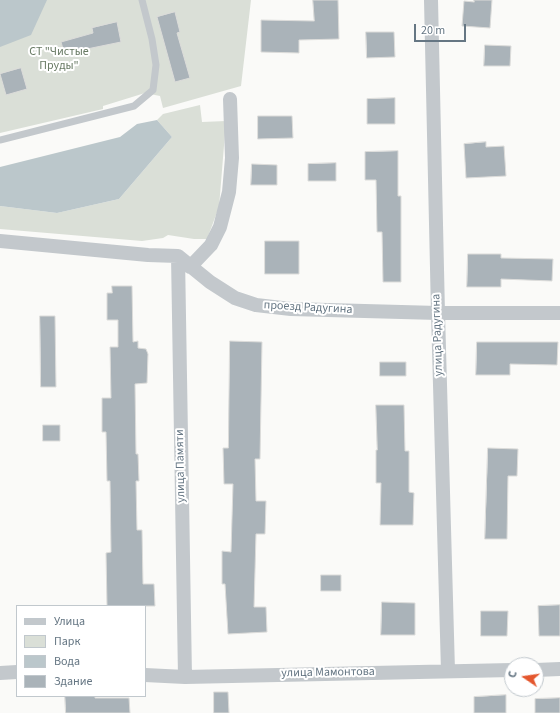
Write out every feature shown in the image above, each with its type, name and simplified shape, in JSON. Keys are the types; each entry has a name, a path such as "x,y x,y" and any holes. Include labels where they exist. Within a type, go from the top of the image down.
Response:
{"street":[{"name":"улица Радугина","path":"431,0 448,671"},
{"path":"190,267 211,245 220,227 229,192 232,158 230,99"},
{"path":"0,241 148,255 178,256"},
{"name":"проезд Радугина","path":"178,256 210,282 235,298 256,305 291,309 438,313 560,313"},
{"name":"улица Памяти","path":"178,256 185,677"},
{"path":"544,670 560,669"},
{"name":"улица Мамонтова","path":"146,675 185,677 504,670"},
{"path":"0,673 16,672"}],"lane":[{"path":"0,140 134,106 153,90 156,65 152,39 142,0"}],"green space":[{"name":"СТ \"Чистые Пруды\"","path":"0,0 251,0 241,86 163,108 160,96 145,93 103,106 103,109 0,133"},
{"path":"200,105 202,122 226,121 219,207 207,239 194,239 168,235 163,238 142,241 0,229 0,206 57,213 119,199 172,137 157,120 163,114"}],"water":[{"path":"0,0 47,0 31,35 0,47"},
{"path":"157,120 172,137 119,199 57,213 0,206 0,167 120,137 137,124"}],"building":[{"path":"313,0 338,0 339,39 299,40 299,53 261,52 261,20 314,21"},
{"path":"474,0 492,0 490,28 462,26 464,1 474,2"},
{"path":"175,12 180,32 177,33 190,78 175,82 157,17"},
{"path":"117,22 121,42 82,50 83,51 65,56 61,42 93,33 92,28"},
{"path":"366,32 394,32 395,57 367,58"},
{"path":"485,45 511,46 510,66 484,66"},
{"path":"21,68 27,89 6,95 0,74"},
{"path":"395,98 395,124 367,124 367,99"},
{"path":"258,116 292,116 293,138 258,139"},
{"path":"486,142 486,147 504,146 506,176 466,178 464,144"},
{"path":"398,151 398,196 401,196 401,282 383,282 382,232 377,232 376,180 365,180 365,152"},
{"path":"336,163 336,181 308,181 308,164"},
{"path":"252,164 277,165 277,185 251,185"},
{"path":"265,241 299,241 299,274 265,274"},
{"path":"468,254 501,254 501,258 553,259 552,281 501,279 501,287 467,287"},
{"path":"112,286 132,286 133,342 138,341 138,348 146,349 148,354 147,383 135,384 136,454 138,454 139,481 136,481 137,530 142,530 143,584 154,584 155,606 107,605 106,553 111,552 110,481 107,481 106,432 102,432 102,398 111,398 110,347 118,347 118,320 107,320 107,293 112,293"},
{"path":"40,316 55,316 56,387 41,387"},
{"path":"230,341 262,342 260,459 255,459 256,501 266,501 265,534 256,534 254,607 266,607 267,632 228,634 225,584 222,584 222,551 231,552 233,484 224,484 223,448 228,448"},
{"path":"477,342 558,342 557,365 510,364 510,375 476,375"},
{"path":"380,362 406,362 406,376 380,376"},
{"path":"376,405 404,405 405,451 409,451 409,492 414,493 413,525 380,525 381,483 376,483"},
{"path":"43,425 60,425 60,441 43,441"},
{"path":"488,448 518,449 517,476 508,476 507,539 485,539"},
{"path":"321,575 341,575 341,591 321,591"},
{"path":"382,602 415,603 415,635 381,635"},
{"path":"560,605 560,636 539,636 538,606"},
{"path":"481,611 508,611 507,636 481,636"},
{"path":"214,692 228,692 229,713 214,713"},
{"path":"504,695 504,697 506,697 506,713 474,713 474,697"},
{"path":"65,697 129,698 130,713 66,713"},
{"path":"560,698 560,713 535,713 535,699"}]}
